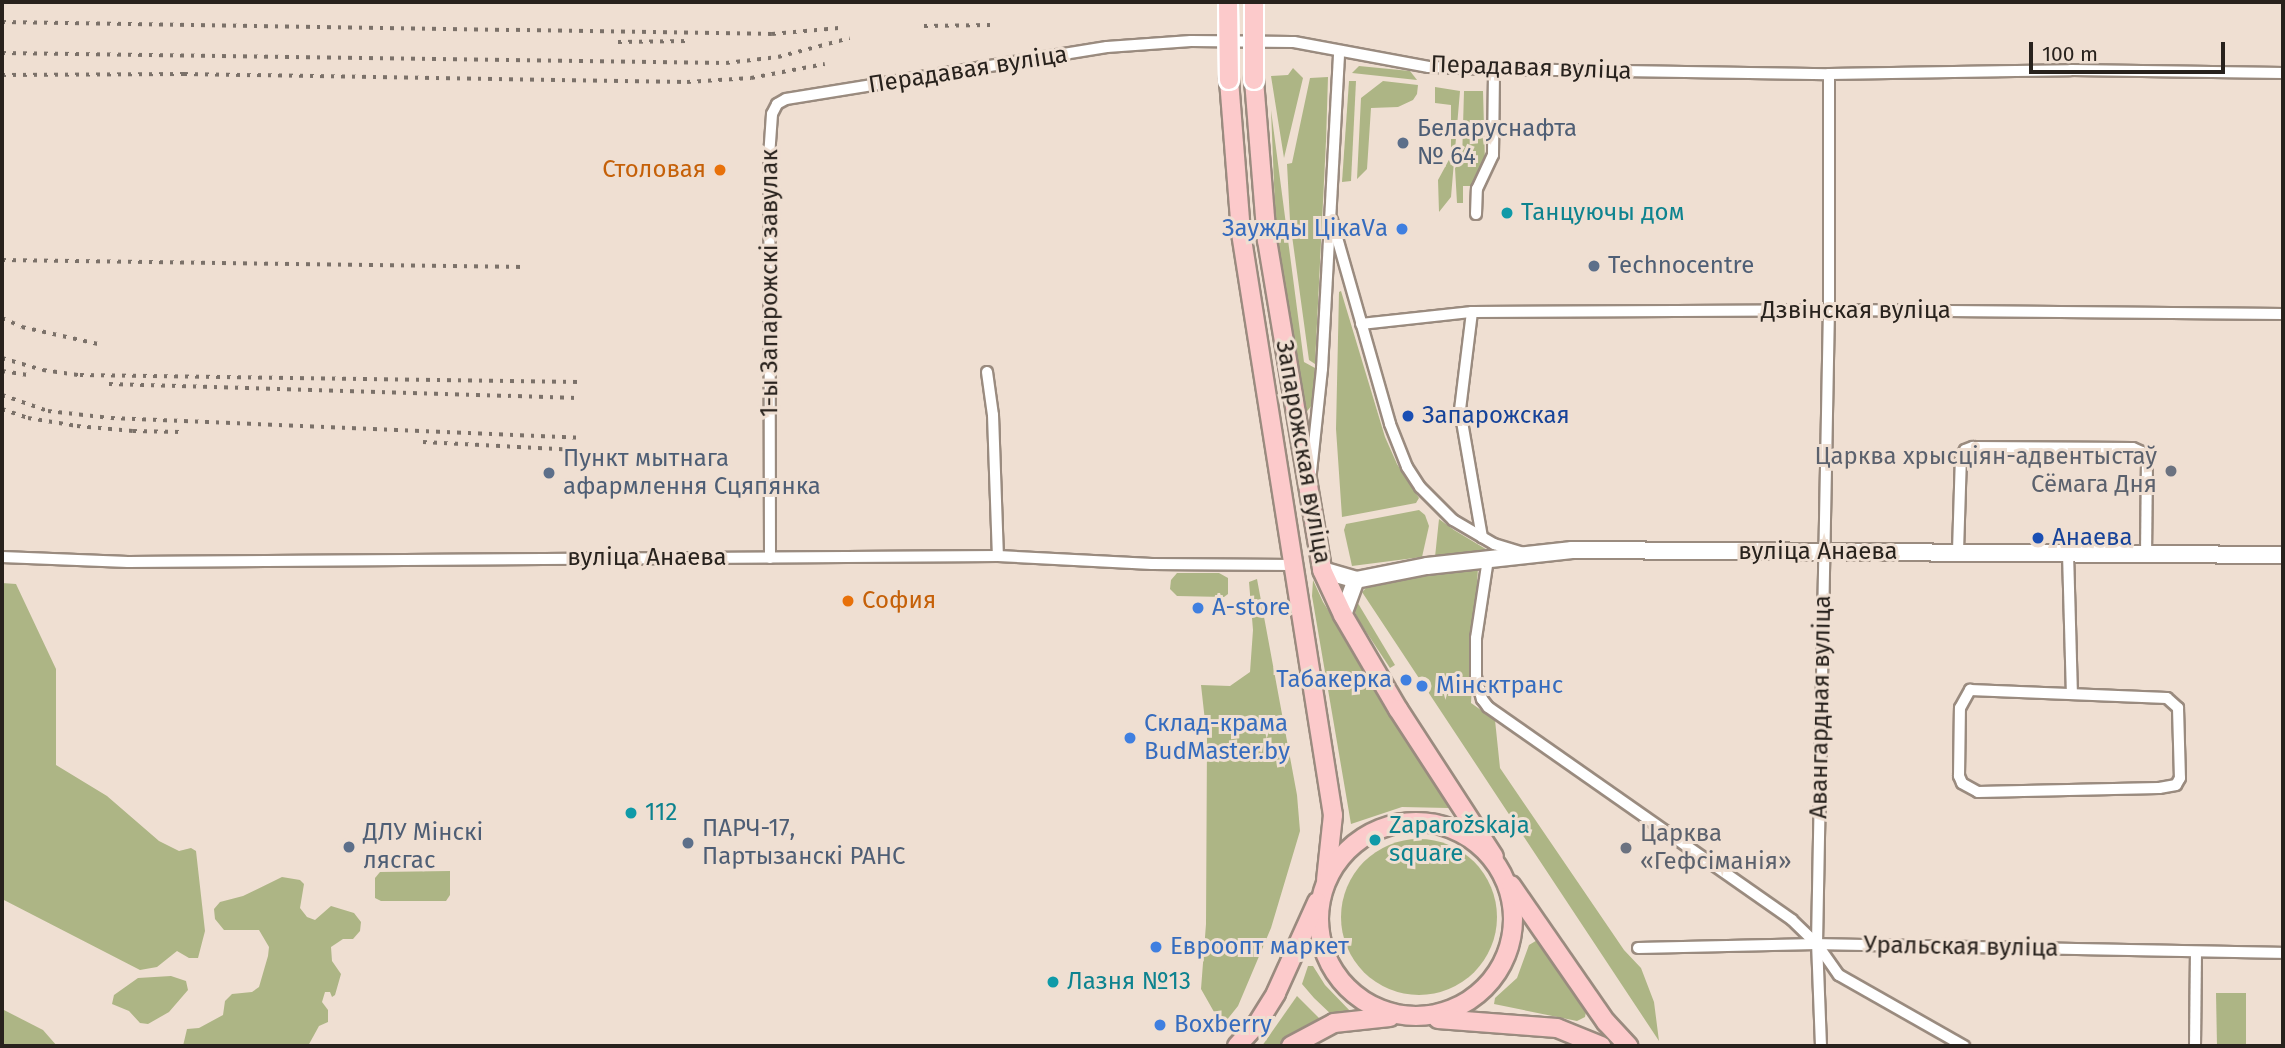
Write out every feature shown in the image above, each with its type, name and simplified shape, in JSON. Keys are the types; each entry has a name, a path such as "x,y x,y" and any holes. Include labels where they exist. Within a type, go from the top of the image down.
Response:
{"main road":[{"name":"Запарожская вуліца","path":"1228,2 1229,80 1241,233 1333,815 1324,884"},
{"name":"Запарожская вуліца","path":"1254,2 1254,80 1267,240 1308,499 1322,570 1343,615 1398,709 1494,857"},
{"path":"1237,1046 1257,1024 1276,993 1324,884 1350,848 1384,828 1404,823 1443,825 1471,838 1494,857 1504,876 1606,1021 1628,1046"},
{"path":"1291,1046 1334,1023 1441,1014 1464,1004 1484,989 1499,970 1509,948 1514,923 1512,899 1504,876"},
{"path":"1324,884 1320,932 1334,972 1364,1002 1411,1017 1558,1027 1601,1046"}],"street":[{"name":"Перадавая вуліца","path":"786,99 1117,46 1191,41 1282,42 1429,67 1494,69 1829,74 2071,70 2283,73"},
{"path":"1308,499 1322,369 1339,51"},
{"path":"1476,214 1477,189 1493,155 1494,69"},
{"name":"Авангардная вуліца","path":"1821,1046 1816,944 1829,310 1829,74"},
{"name":"1-ы Запарожскі завулак","path":"770,558 769,157 772,114 776,104 786,99"},
{"path":"1330,214 1390,424 1407,467 1437,505 1482,537 1526,554"},
{"name":"Дзвінская вуліца","path":"1361,324 1429,314 1472,312 1829,310 2283,314"},
{"path":"1472,312 1460,410 1482,537"},
{"path":"987,372 993,415 998,556"},
{"path":"1958,551 1961,457 1965,450 1973,447 2133,448 2142,452 2147,460 2146,554"},
{"name":"вуліца Анаева","path":"1322,570 1356,580 1390,572 1572,550 1824,554 1958,551 2283,555"},
{"path":"2068,553 2071,692"},
{"name":"вуліца Анаева","path":"2,557 128,562 998,556 1152,564 1293,565"},
{"path":"1488,559 1476,638 1476,677 1482,699 1499,716 1792,920 1816,944 1839,975 1964,1046"},
{"path":"1343,615 1356,580"},
{"path":"1970,690 2071,692 2154,695 2173,701 2180,718 2180,778 2176,785 2159,788 1978,792 1962,783 1959,776 1961,708 1970,690"},
{"name":"Уральская вуліца","path":"1639,948 1816,944 2283,953"},
{"path":"2195,1046 2196,952"}],"green space":[{"path":"1359,66 1410,71 1417,80 1352,73"},
{"path":"1293,68 1303,78 1284,158 1271,76 1288,75"},
{"path":"1328,77 1315,364 1309,360 1290,221 1287,164 1292,163 1310,78"},
{"path":"1349,81 1356,81 1351,181 1342,182"},
{"path":"1383,81 1418,85 1417,94 1413,100 1398,107 1371,108 1367,169 1357,179 1361,98"},
{"path":"1435,87 1460,91 1451,197 1439,212 1438,180 1451,156 1451,105 1435,103"},
{"path":"1464,91 1483,91 1485,163 1474,186 1463,186 1463,203 1457,203 1455,168 1462,161"},
{"path":"1271,110 1304,362 1315,368 1312,405 1304,415 1276,233"},
{"path":"1341,291 1385,437 1397,464 1419,498 1416,503 1342,517 1336,429"},
{"path":"1419,510 1425,515 1429,526 1422,557 1352,566 1344,530 1346,524"},
{"path":"1439,519 1454,530 1489,551 1435,557"},
{"path":"1478,567 1471,703 1495,720 1500,768 1624,950 1641,968 1654,1002 1659,1041 1362,592 1369,585 1401,577"},
{"path":"1177,573 1219,573 1228,578 1228,594 1224,597 1177,596 1170,589 1171,580"},
{"path":"1257,579 1297,795 1300,831 1271,928 1238,1006 1222,1026 1201,989 1206,924 1207,739 1201,685 1230,686 1250,672 1253,630 1249,582"},
{"path":"1313,580 1323,602 1452,805 1448,808 1402,807 1351,824 1312,596"},
{"path":"2,583 16,584 56,669 56,765 107,796 159,841 179,851 191,848 196,851 205,931 198,958 189,958 177,951 157,967 140,970 2,899"},
{"path":"1356,600 1395,665 1390,668 1359,621 1353,608"},
{"path":"1419,839 1449,845 1474,862 1491,887 1497,917 1491,947 1474,972 1449,989 1419,995 1389,989 1364,972 1347,947 1341,917 1347,887 1364,862 1389,845"},
{"path":"450,871 450,895 446,901 381,901 375,898 375,878 380,872"},
{"path":"282,877 300,880 304,884 300,908 307,917 315,920 331,906 354,913 361,922 360,931 353,939 343,939 331,947 332,961 341,974 335,995 332,997 330,992 325,992 322,1002 328,1010 328,1022 319,1026 308,1046 183,1046 187,1029 199,1028 223,1015 225,1001 232,994 252,992 259,987 268,956 269,947 259,930 224,930 215,919 214,909 220,902 243,896"},
{"path":"1539,939 1587,1007 1585,1017 1577,1021 1494,1004 1495,998 1517,978 1529,945"},
{"path":"1308,966 1313,966 1325,985 1352,1013 1334,1017 1314,998 1302,984"},
{"path":"171,976 186,981 188,990 169,1012 148,1024 140,1023 129,1011 112,1004 114,995 138,978"},
{"path":"2216,993 2246,993 2246,1046 2217,1046"},
{"path":"1297,996 1322,1021 1279,1046 1262,1046"},
{"path":"2,1009 43,1030 57,1046 2,1046"}],"railway":[{"path":"2,22 772,34 839,28"},
{"path":"924,26 990,25"},
{"path":"2,53 726,63 778,57 850,38"},
{"path":"618,42 688,41"},
{"path":"2,75 184,74 687,82 751,78 825,64"},
{"path":"2,260 523,267"},
{"path":"2,318 22,327 98,344"},
{"path":"2,358 43,370 80,375 580,382"},
{"path":"2,371 33,376"},
{"path":"109,384 577,398"},
{"path":"2,395 48,411 111,418 581,438"},
{"path":"2,409 28,418 77,426 181,432"},
{"path":"423,442 578,450"}],"place":[{"name":"Беларуснафта № 64","path":"1403,143"},
{"name":"Столовая","path":"720,170"},
{"name":"Танцуючы дом","path":"1507,213"},
{"name":"Заужды ЦікаVа","path":"1402,229"},
{"name":"Technocentre","path":"1594,266"},
{"name":"Запарожская","path":"1408,416"},
{"name":"Царква хрысціян-адвентыстаў Сёмага Дня","path":"2171,471"},
{"name":"Пункт мытнага афармлення Сцяпянка","path":"549,473"},
{"name":"Анаева","path":"2038,538"},
{"name":"София","path":"848,601"},
{"name":"А-store","path":"1198,608"},
{"name":"Табакерка","path":"1406,680"},
{"name":"Мінсктранс","path":"1422,686"},
{"name":"Склад-крама BudMaster.by","path":"1130,738"},
{"name":"112","path":"631,813"},
{"name":"Zaparožskaja square","path":"1375,840"},
{"name":"ПАРЧ-17, Партызанскі РАНС","path":"688,843"},
{"name":"ДЛУ Мінскі лясгас","path":"349,847"},
{"name":"Царква «Гефсіманія»","path":"1626,848"},
{"name":"Евроопт маркет","path":"1156,947"},
{"name":"Лазня №13","path":"1053,982"},
{"name":"Boxberry","path":"1160,1025"}]}
